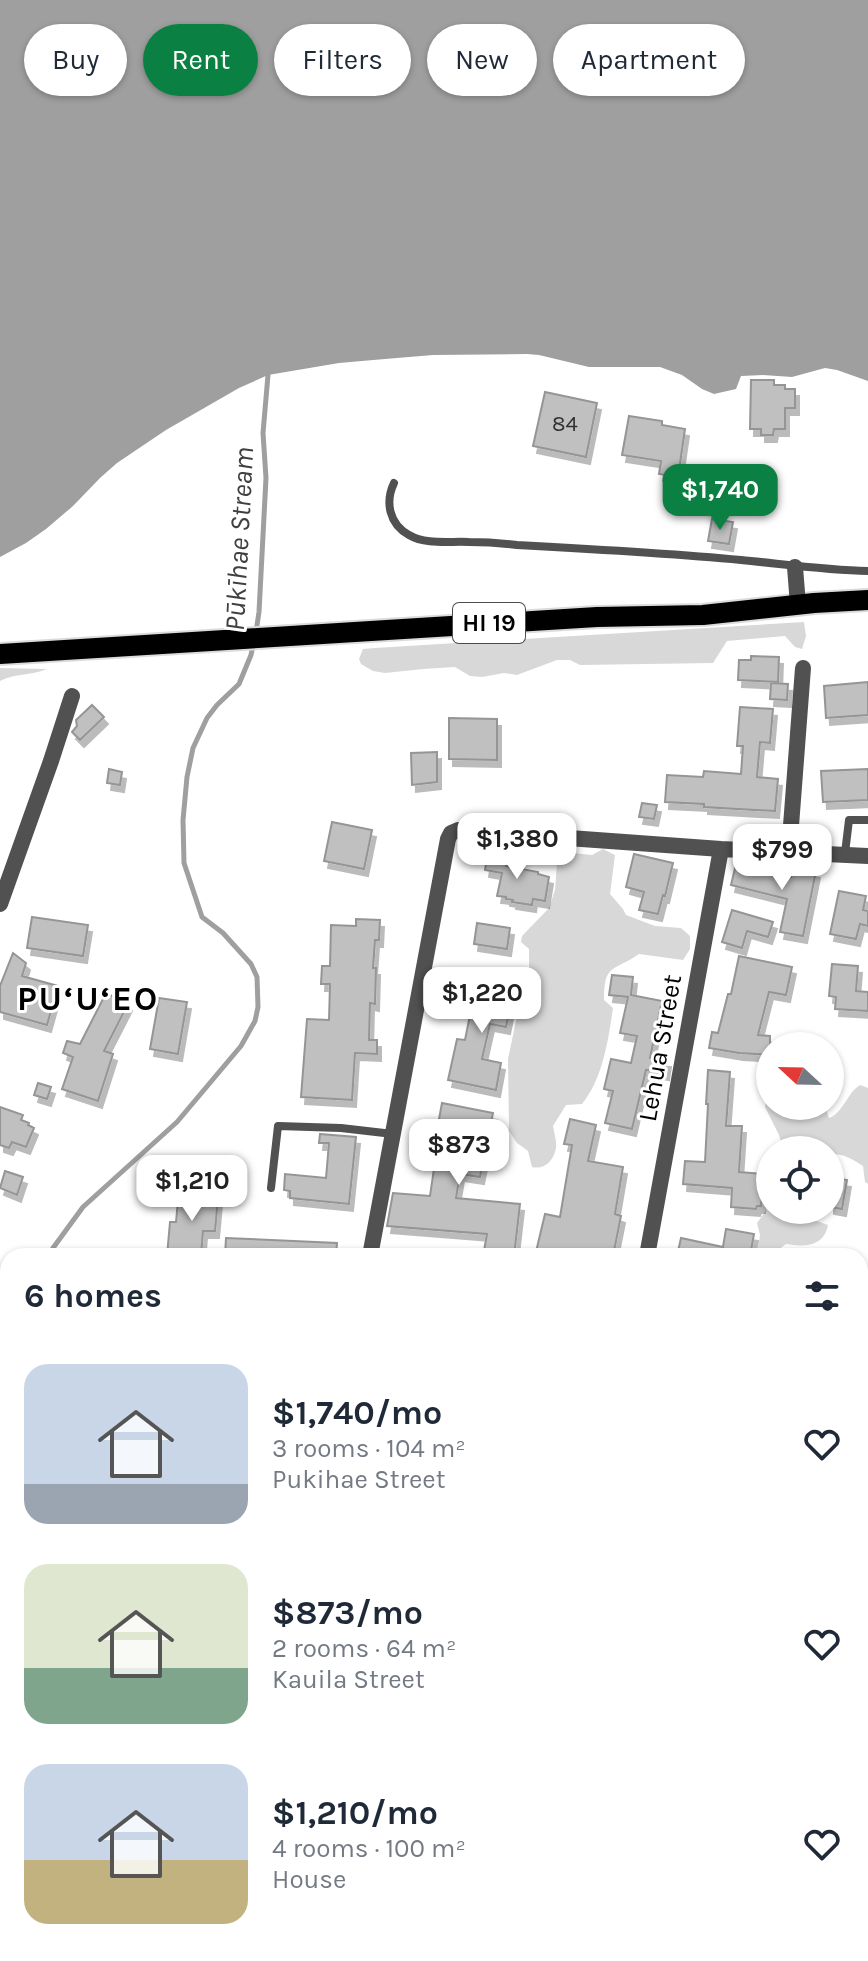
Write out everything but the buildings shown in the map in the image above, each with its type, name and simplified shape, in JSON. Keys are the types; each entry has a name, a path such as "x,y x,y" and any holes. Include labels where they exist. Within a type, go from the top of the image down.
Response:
{"main road":[{"name":"HI 19","path":"0,654 597,617 703,615 868,600"}],"street":[{"path":"795,567 798,605"},
{"path":"789,852 803,668"},
{"path":"0,904 72,696"},
{"path":"372,1248 451,833 458,830 868,856"},
{"name":"Lehua Street","path":"648,1248 721,849"}],"lane":[{"path":"394,483 389,495 394,521 401,530 421,541 727,559 868,571"},
{"path":"845,853 849,820 868,820"},
{"path":"271,1188 278,1126 393,1134"}],"shaded area":[{"path":"0,0 868,0 868,381 825,368 792,377 741,376 736,389 714,394 682,375 660,367 589,367 527,354 433,355 339,363 268,375 166,430 117,463 46,529 0,557"},
{"path":"804,622 806,636 802,649 795,647 785,636 727,641 713,663 580,665 570,660 557,660 517,675 504,673 482,677 470,676 455,667 385,673 373,671 361,664 359,659 363,649 375,648"},
{"path":"0,668 47,669 0,681"},
{"path":"603,849 615,855 610,894 626,915 655,926 681,928 690,936 690,949 683,960 639,954 608,974 604,1000 613,1008 600,1071 582,1104 566,1105 553,1126 556,1145 551,1160 541,1167 532,1167 528,1151 517,1143 509,1131 508,1059 517,1016 529,981 529,949 521,942 522,936 549,908 555,890 557,864 561,859 573,853 592,855"},
{"path":"860,1085 868,1088 868,1184 863,1166 844,1156 844,1136 779,1135 772,1120 844,1120 844,1104 852,1093"},
{"path":"757,1224 828,1225 822,1238 812,1244 758,1248"}],"waterway":[{"name":"Pūkīhae Stream","path":"256,632 266,478 263,433 268,375"},
{"name":"Pūkīhae Stream","path":"53,1248 83,1207 177,1122 241,1046 255,1021 257,977 251,964 223,933 202,917 184,863 183,820 193,748 207,718 239,684 253,645"}],"district":[{"name":"PU‘U‘EO","path":"88,999"}]}
